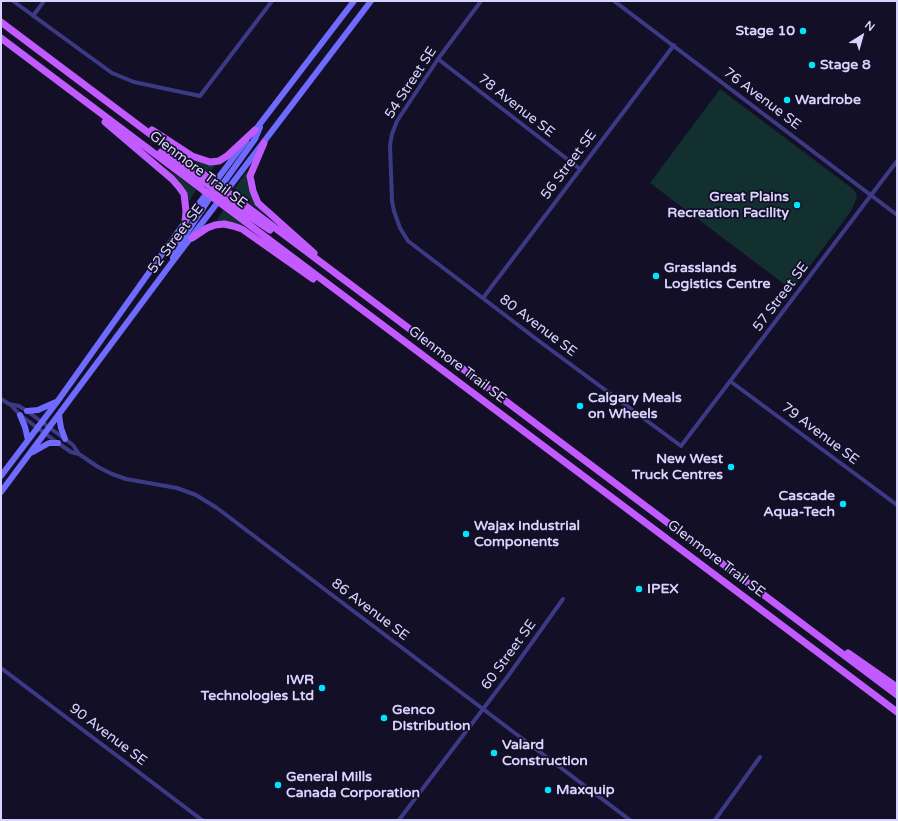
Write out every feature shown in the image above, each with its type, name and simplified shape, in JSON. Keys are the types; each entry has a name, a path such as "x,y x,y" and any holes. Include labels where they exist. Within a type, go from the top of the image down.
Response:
{"main road":[{"name":"52 Street SE","path":"1,492 170,265 192,238 216,193 255,130 354,1"},
{"name":"52 Street SE","path":"1,476 57,402 185,222 216,193 264,143 371,1"},
{"name":"Glenmore Trail SE","path":"1,22 98,95 216,193 349,300 897,712"},
{"name":"Glenmore Trail SE","path":"1,38 101,113 216,193 287,238 897,695"},
{"path":"72,92 172,179 179,187 184,194 186,211 185,222"},
{"path":"98,95 192,156 206,161 219,161 227,156 255,130"},
{"path":"170,265 178,246 255,139 263,120"},
{"path":"264,143 250,176 253,191 258,203 325,262 332,272"},
{"path":"192,238 216,224 224,224 242,229 338,296 349,300"},
{"path":"27,411 38,410 57,402"},
{"path":"20,415 28,440"},
{"path":"59,415 61,428 65,439"},
{"path":"30,454 49,443 58,443"},
{"path":"799,622 818,632 897,686"}],"street":[{"path":"13,1 112,73 134,82 200,96 272,1"},
{"path":"33,16 44,1"},
{"name":"54 Street SE","path":"394,212 390,145 392,134 398,121 438,59 480,1"},
{"name":"76 Avenue SE","path":"614,1 897,215"},
{"name":"56 Street SE","path":"483,298 674,45"},
{"name":"78 Avenue SE","path":"438,59 580,169"},
{"name":"57 Street SE","path":"682,446 897,161"},
{"name":"80 Avenue SE","path":"394,212 400,228 408,241 535,338 682,446"},
{"name":"79 Avenue SE","path":"730,381 897,505"},
{"name":"86 Avenue SE","path":"1,399 38,428 47,430 65,439 73,445 79,454"},
{"name":"86 Avenue SE","path":"9,404 19,406 27,411 42,422 58,443 71,452 79,454 98,467 126,479 177,488 196,495 223,513 484,708 630,820"},
{"name":"60 Street SE","path":"399,820 484,708 563,599"},
{"name":"90 Avenue SE","path":"1,668 202,820"},
{"path":"716,820 760,757"}],"green space":[{"path":"720,89 853,189 856,193 857,198 851,211 792,290 650,183"},
{"path":"193,161 217,164 209,173"},
{"path":"166,168 196,190 190,200 187,200 165,169"},
{"path":"247,171 247,181 250,192 265,212 263,213 235,192 237,190 235,188"},
{"path":"223,210 243,225 216,222"}],"place":[{"name":"Stage 10","path":"803,31"},
{"name":"Stage 8","path":"812,65"},
{"name":"Wardrobe","path":"787,100"},
{"name":"Great Plains Recreation Facility","path":"797,205"},
{"name":"Grasslands Logistics Centre","path":"656,276"},
{"name":"Calgary Meals on Wheels","path":"580,406"},
{"name":"New West Truck Centres","path":"731,467"},
{"name":"Cascade Aqua-Tech","path":"843,504"},
{"name":"Wajax Industrial Components","path":"466,534"},
{"name":"IPEX","path":"639,589"},
{"name":"IWR Technologies Ltd","path":"322,688"},
{"name":"Genco DIstribution","path":"384,718"},
{"name":"Valard Construction","path":"494,753"},
{"name":"General Mills Canada Corporation","path":"278,785"},
{"name":"Maxquip","path":"548,790"}]}
